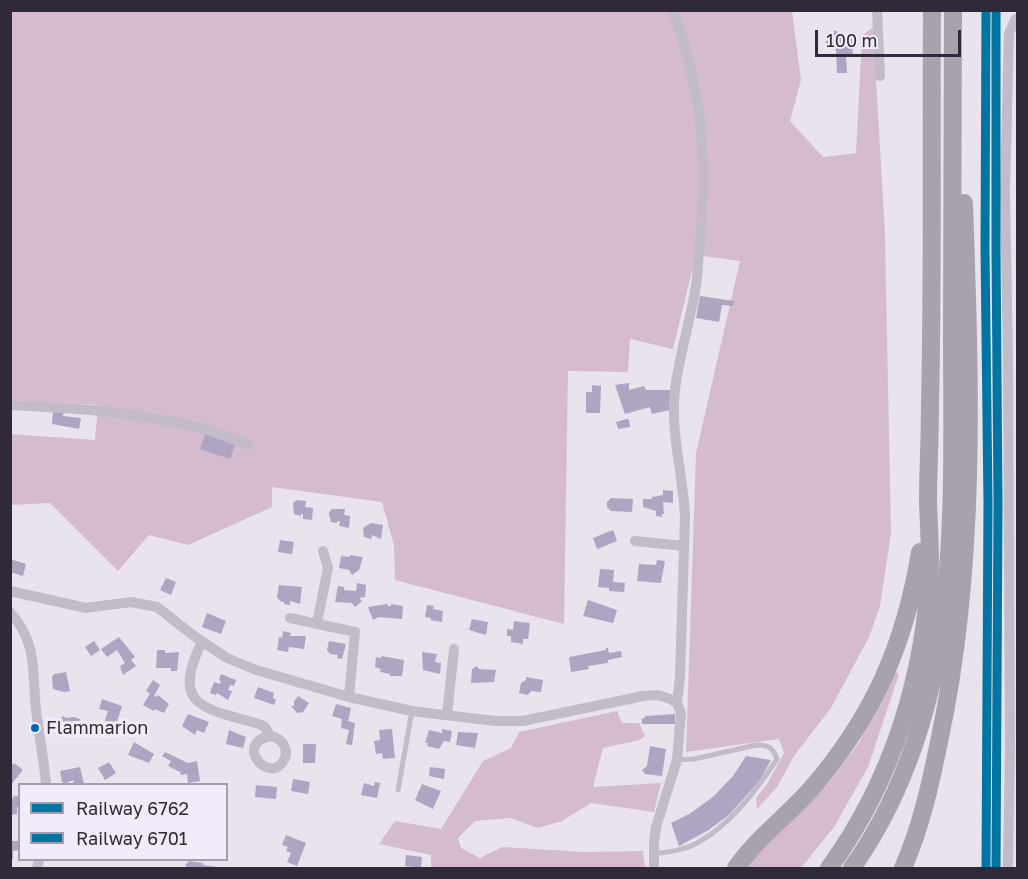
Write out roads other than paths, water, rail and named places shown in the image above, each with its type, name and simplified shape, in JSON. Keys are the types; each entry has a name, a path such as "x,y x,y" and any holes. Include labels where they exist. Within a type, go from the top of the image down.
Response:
{"highway":[{"path":"829,868 848,842 874,795 896,744 916,673 925,618 930,562 928,502 932,318 932,10"},
{"path":"852,868 890,803 913,750 930,695 945,618 950,564 952,469 953,10"},
{"path":"903,868 920,822 941,733 953,666 963,578 967,479 967,355 961,10"},
{"path":"736,868 758,841 822,775 858,726 879,689 897,649 911,601 928,502"}],"street":[{"path":"654,868 656,827 677,760 681,713 677,703 680,677 684,494 673,420 675,390 695,290 704,175 703,140 698,101 688,51 673,10"},
{"path":"877,10 880,76"},
{"path":"1008,868 1010,746 1005,190 1009,33 1017,18"},
{"path":"10,405 106,411 198,427 249,445"},
{"path":"635,541 684,546"},
{"path":"317,623 328,568 323,551"},
{"path":"10,591 86,608 130,602 157,607 227,658 256,670 349,697 412,711 495,721 523,721 643,696 658,695 677,703"},
{"path":"10,612 29,642 33,658 36,711 46,783"},
{"path":"290,618 355,632 349,697"},
{"path":"202,642 193,661 188,681 197,701 209,709 259,724 265,727 270,736"},
{"path":"447,715 454,649"}],"lane":[{"path":"398,790 412,711"},
{"path":"654,854 673,852 698,842 736,813 760,785 777,759 774,750 767,745 756,745 694,759 677,760"}],"rail line":[{"name":"6762","path":"986,10 985,248 988,504 986,868"},
{"name":"6701","path":"996,10 998,504 996,868"}],"place":[{"name":"Flammarion","path":"35,728"}]}
